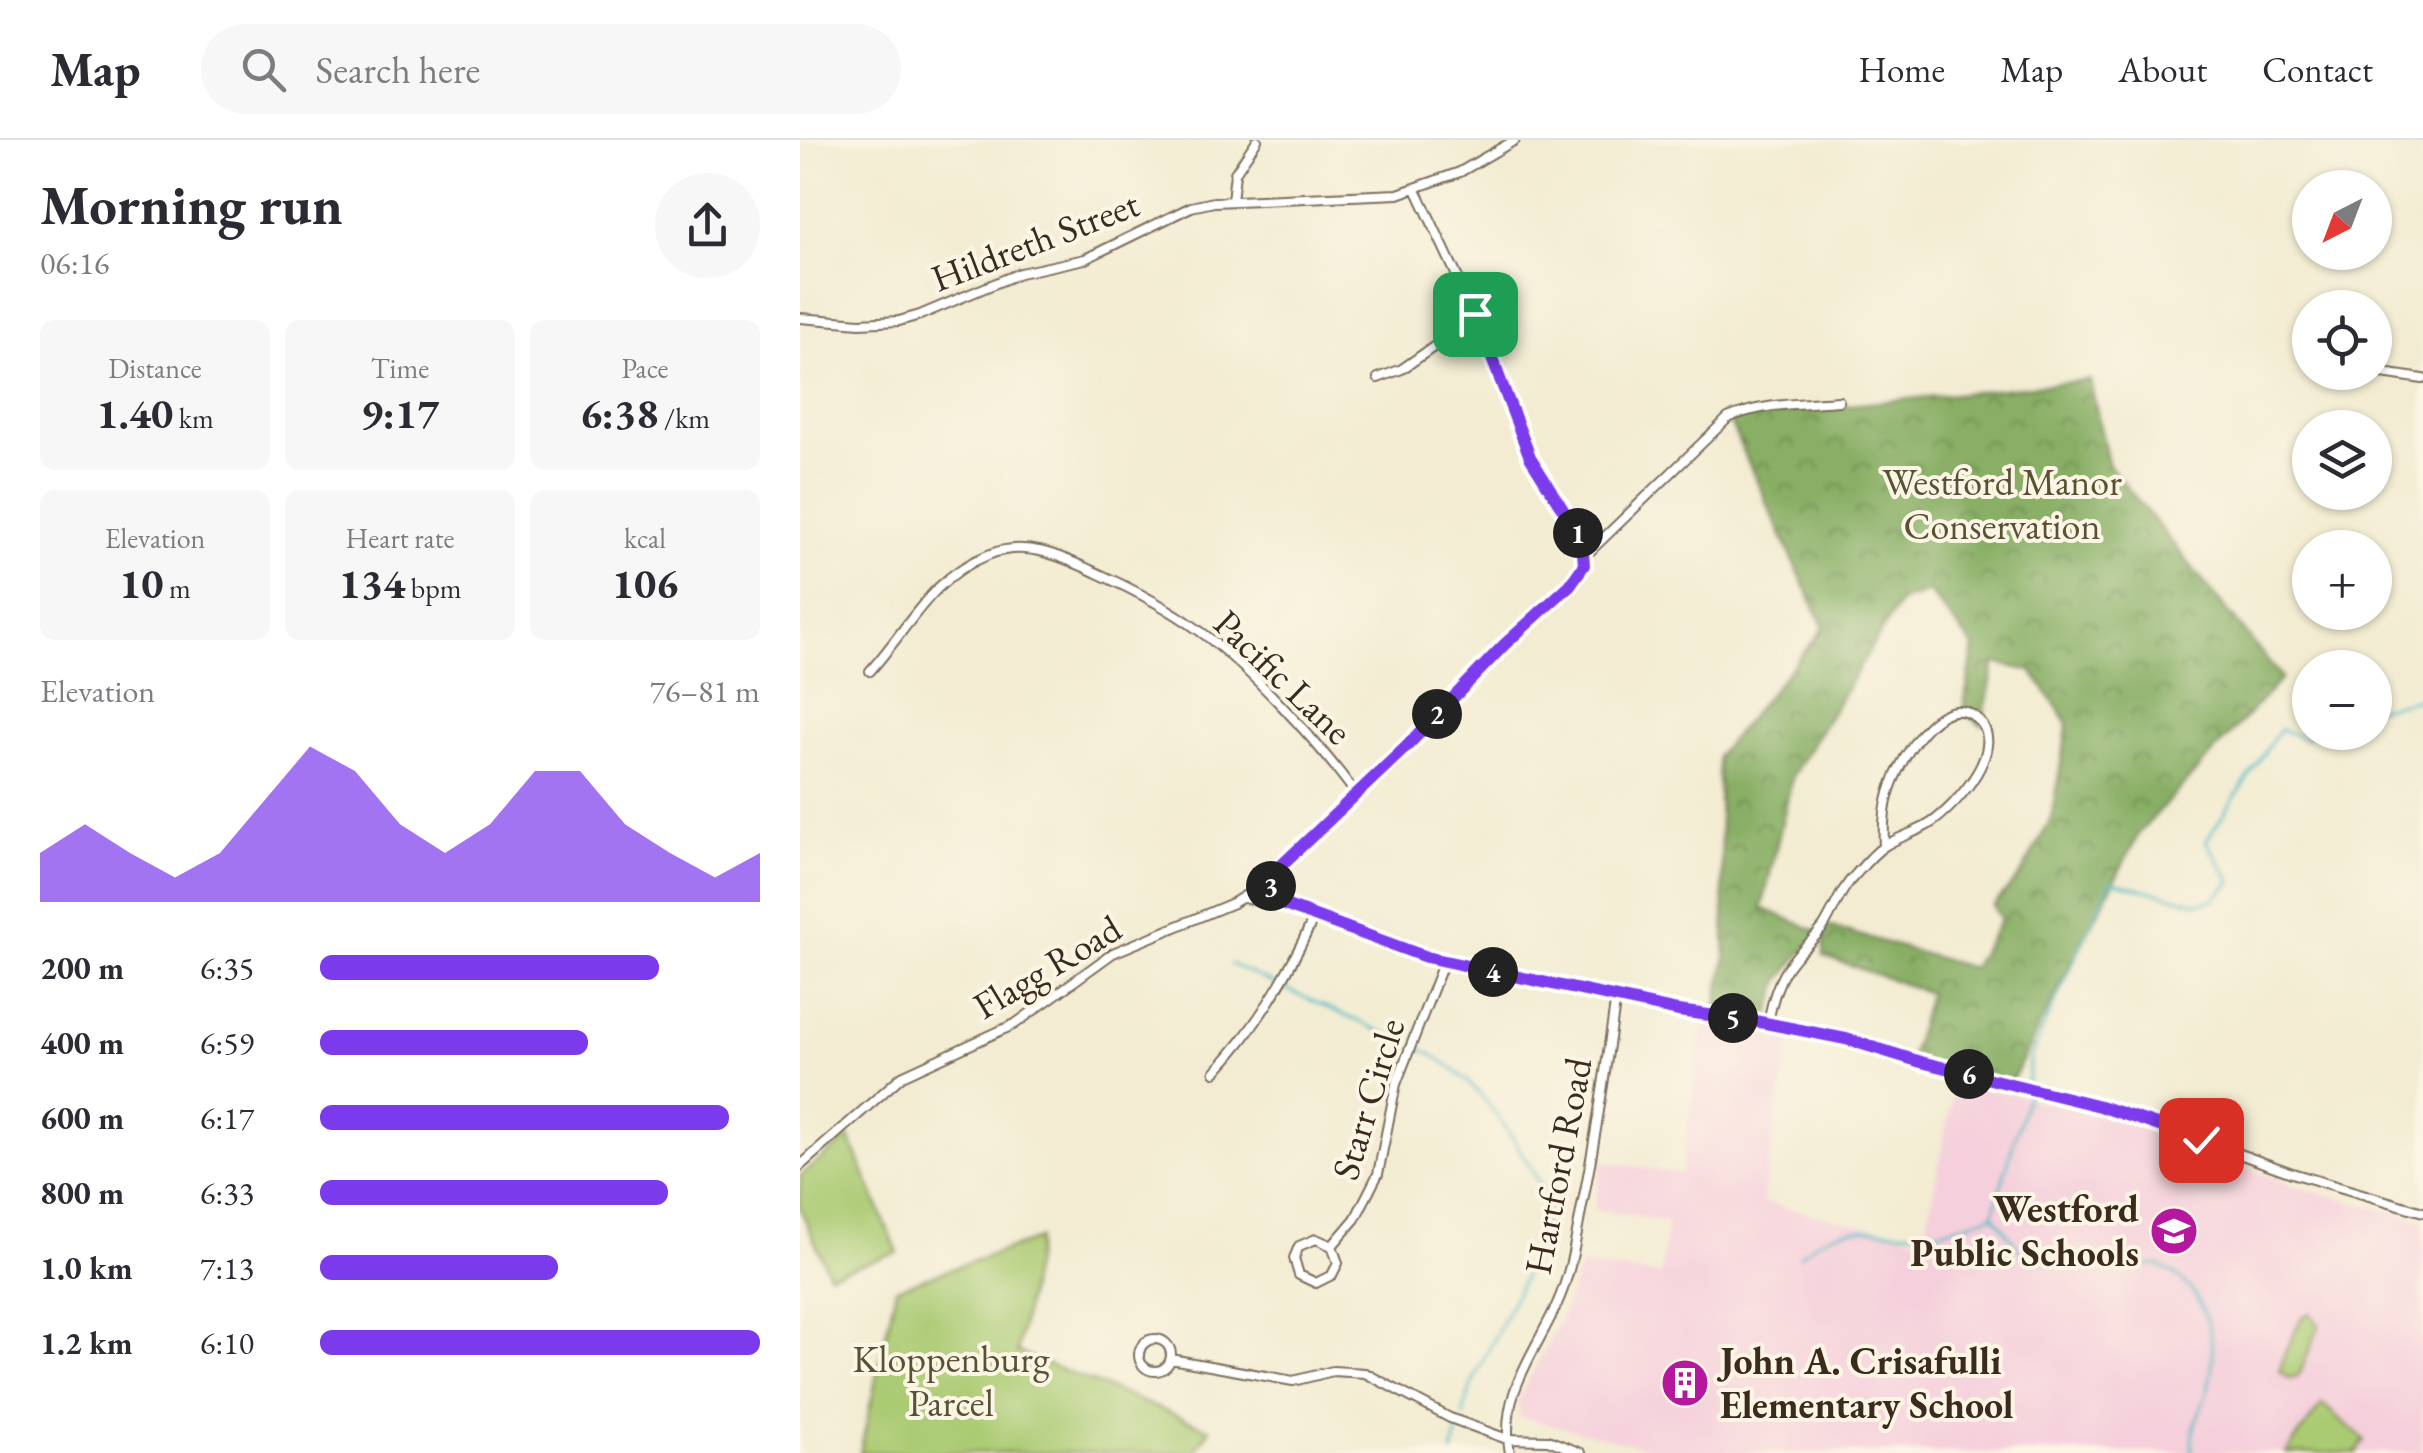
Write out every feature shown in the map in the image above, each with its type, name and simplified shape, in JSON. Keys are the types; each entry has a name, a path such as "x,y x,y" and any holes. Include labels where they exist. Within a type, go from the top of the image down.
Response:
{"street":[{"path":"1232,201 1235,173 1258,140"},
{"name":"Hildreth Street","path":"800,318 860,323 899,321 1020,273 1085,259 1191,207 1232,201 1372,197 1416,189 1460,172 1514,140"},
{"path":"1416,189 1480,324 1524,443 1582,540 1586,556"},
{"path":"1378,378 1402,370 1442,341 1480,324"},
{"path":"2392,374 2423,378"},
{"name":"Flagg Road","path":"800,1166 902,1076 1015,1024 1112,954 1243,898 1268,878 1570,585 1586,556 1728,418 1786,404 1838,401"},
{"name":"Pacific Lane","path":"870,671 898,640 926,597 951,572 991,553 1024,548 1057,554 1139,592 1198,630 1244,668 1337,767 1356,794"},
{"path":"1768,1024 1772,1000 1787,967 1819,932 1850,880 1884,846 1929,824 1973,780 1988,742 1982,724 1974,716 1956,711 1940,716 1908,752 1886,804 1884,846"},
{"path":"1268,878 1282,904"},
{"path":"1243,898 1282,904 1406,952 1678,1011 1846,1039 1921,1062 2119,1111 2292,1173 2423,1212"},
{"path":"1215,1072 1274,990 1314,916"},
{"name":"Starr Circle","path":"1332,1246 1355,1219 1378,1174 1396,1084 1444,961"},
{"name":"Hartford Road","path":"1510,1453 1512,1392 1560,1298 1572,1256 1616,997"},
{"name":"Starr Circle","path":"1316,1239 1332,1246 1338,1263 1332,1276 1316,1282 1300,1275 1294,1258 1300,1246 1316,1239"},
{"path":"1146,1341 1162,1341 1170,1348 1171,1359 1165,1368 1150,1371 1139,1360 1139,1350 1146,1341"},
{"path":"1171,1359 1293,1381 1332,1371 1365,1373 1450,1418 1508,1439 1548,1440 1581,1453"}],"shaded area":[{"name":"Westford Public Schools","path":"1703,1023 1791,1037 1762,1202 1924,1239 1955,1081 2109,1117 2301,1188 2423,1221 2423,1453 1670,1453 1519,1417 1517,1402 1560,1320 1580,1265 1660,1275 1668,1222 1594,1210 1602,1161 1681,1174"}],"green space":[{"name":"Westford Manor Conservation","path":"2090,380 2108,464 2282,678 2139,833 2010,1084 1910,1059 1929,993 1824,956 1824,925 1972,968 2001,920 1993,906 2020,876 2051,819 2068,723 2032,671 1995,663 1982,725 1963,712 1974,647 1929,592 1900,601 1793,775 1762,908 1819,932 1780,980 1768,1023 1715,1016 1726,957 1717,756 1824,628 1728,418"},
{"path":"849,1137 898,1253 829,1274 800,1208 800,1176"},
{"name":"Kloppenburg Parcel","path":"1038,1239 1017,1352 1210,1429 1194,1453 860,1453 896,1288"},
{"path":"2310,1313 2319,1326 2301,1371 2297,1377 2289,1378 2280,1372 2284,1355 2302,1317"},
{"path":"2322,1404 2365,1440 2356,1453 2286,1453"}],"waterway":[{"path":"2392,705 2423,698"},
{"path":"2027,1085 2030,1057 2111,881 2198,903 2213,900 2232,882 2206,841 2280,729 2292,734"},
{"path":"1230,964 1274,984"},
{"path":"1281,987 1407,1043"},
{"path":"1414,1046 1438,1058 1478,1092 1510,1135 1551,1204 1533,1258 1471,1386 1463,1416"},
{"path":"2028,1093 1993,1214 2028,1261 2159,1266 2187,1286 2205,1315 2212,1350 2209,1385 2195,1424 2192,1453"},
{"path":"1800,1256 1816,1243 1847,1230 1933,1232 1993,1215"},
{"path":"1452,1453 1459,1427"}],"place":[{"name":"Westford Public Schools","path":"2174,1231"},
{"name":"John A. Crisafulli Elementary School","path":"1685,1383"}],"route":[{"path":"1475,314 1530,457 1582,540 1584,565 1570,585 1268,878 1282,904 1426,957 1678,1011 1846,1039 1921,1062 2060,1094 2201,1140"}]}
